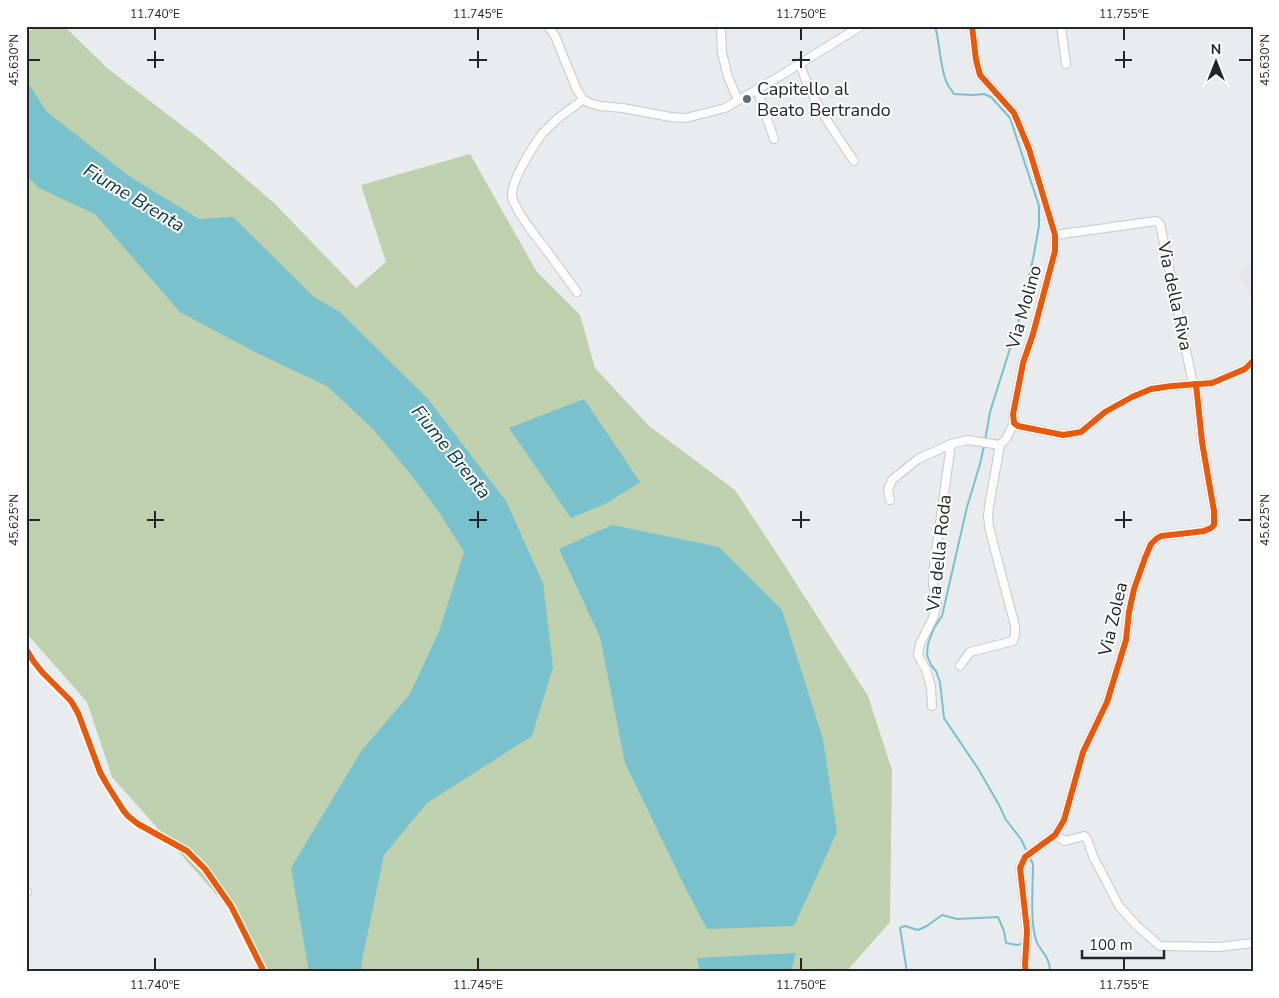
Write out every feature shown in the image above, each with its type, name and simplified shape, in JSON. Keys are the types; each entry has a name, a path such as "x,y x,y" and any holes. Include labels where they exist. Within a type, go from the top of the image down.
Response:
{"street":[{"path":"548,26 555,36 577,90 583,99 600,106 686,118 725,108 860,26"},
{"path":"721,26 722,53 728,78 738,100"},
{"name":"Via Molino","path":"972,26 976,60 980,75 1014,113 1029,149 1055,235 1055,251 1033,334 1023,363 1013,414 1014,423"},
{"path":"1061,26 1066,64"},
{"path":"800,64 806,82 818,105 831,128 854,161"},
{"path":"757,89 774,139"},
{"path":"577,292 520,214 512,194 518,174 541,136 564,113 583,99"},
{"name":"Via della Riva","path":"1055,235 1156,221 1160,224 1194,384"},
{"path":"960,666 970,652 1013,641 1015,635 1015,626 994,552 988,522 1000,444 1006,439 1014,423 1018,426 1063,435 1081,432 1105,412 1151,389 1212,383 1245,369 1253,361"},
{"name":"Via Zolea","path":"1026,972 1027,930 1020,868 1028,855 1055,834 1064,820 1083,752 1107,702 1126,640 1134,589 1151,544 1161,536 1204,531 1214,525 1214,511 1194,384"},
{"path":"890,500 888,490 892,480 918,459 951,444 968,440 1000,444"},
{"name":"Via della Roda","path":"932,706 931,687 926,670 918,655 920,644 933,618 937,605 933,584 934,565 951,444"},
{"path":"1055,834 1065,841 1084,836 1087,838 1119,906 1136,925 1160,946 1219,947 1253,944"}],"shaded area":[{"path":"1253,262 1253,303 1239,271"}],"green space":[{"path":"38,26 64,26 107,68 201,140 275,204 356,288 386,262 361,185 470,154 537,272 580,315 595,368 649,426 735,490 868,696 892,770 890,922 846,972 258,972 247,945 225,904 112,777 87,702 28,635 26,629 26,33"}],"water":[{"name":"Fiume Brenta","path":"26,80 47,112 129,176 199,219 233,217 314,297 340,312 428,399 506,501 543,583 553,667 532,736 427,803 384,855 361,965 363,972 309,972 291,868 362,750 410,694 440,629 464,552 439,512 409,472 373,429 327,386 257,353 180,312 95,214 39,188 26,175"},
{"path":"584,399 640,482 607,503 571,518 509,428"},
{"path":"612,525 719,547 782,610 823,739 837,832 794,926 707,929 625,763 600,637 559,549"},
{"path":"796,953 791,972 700,972 697,958"}],"waterway":[{"path":"935,26 941,63 948,86 954,94 984,94 991,97 1010,118 1039,206 1039,226 1033,259 1018,323 990,412 985,441"},
{"path":"984,446 967,507 942,616 934,628 928,644 927,655 940,682 944,718 979,770 1006,820 1021,839 1027,852"},
{"path":"1029,856 1033,864 1032,913 1034,932 1036,940 1047,958 1050,972"},
{"path":"907,972 900,928 905,926 918,930 942,915 957,919 998,917 1004,931 1006,943 1021,944"}],"cycle path":[{"path":"972,26 976,60 980,75 1014,113 1029,149 1055,235 1055,251 1033,334 1023,363 1013,414 1014,423 1018,426 1063,435 1081,432 1105,412 1151,389 1212,383 1245,369 1253,361"},
{"path":"1026,972 1027,930 1020,868 1025,857 1055,835 1064,820 1083,752 1107,702 1126,640 1134,589 1145,558 1151,544 1161,536 1204,531 1214,525 1214,511 1202,442 1196,384"},
{"path":"26,649 42,672 71,701 78,713 100,772 123,810 138,824 187,851 205,869 231,906 264,972"}],"place":[{"name":"Capitello al Beato Bertrando","path":"747,99"}]}
